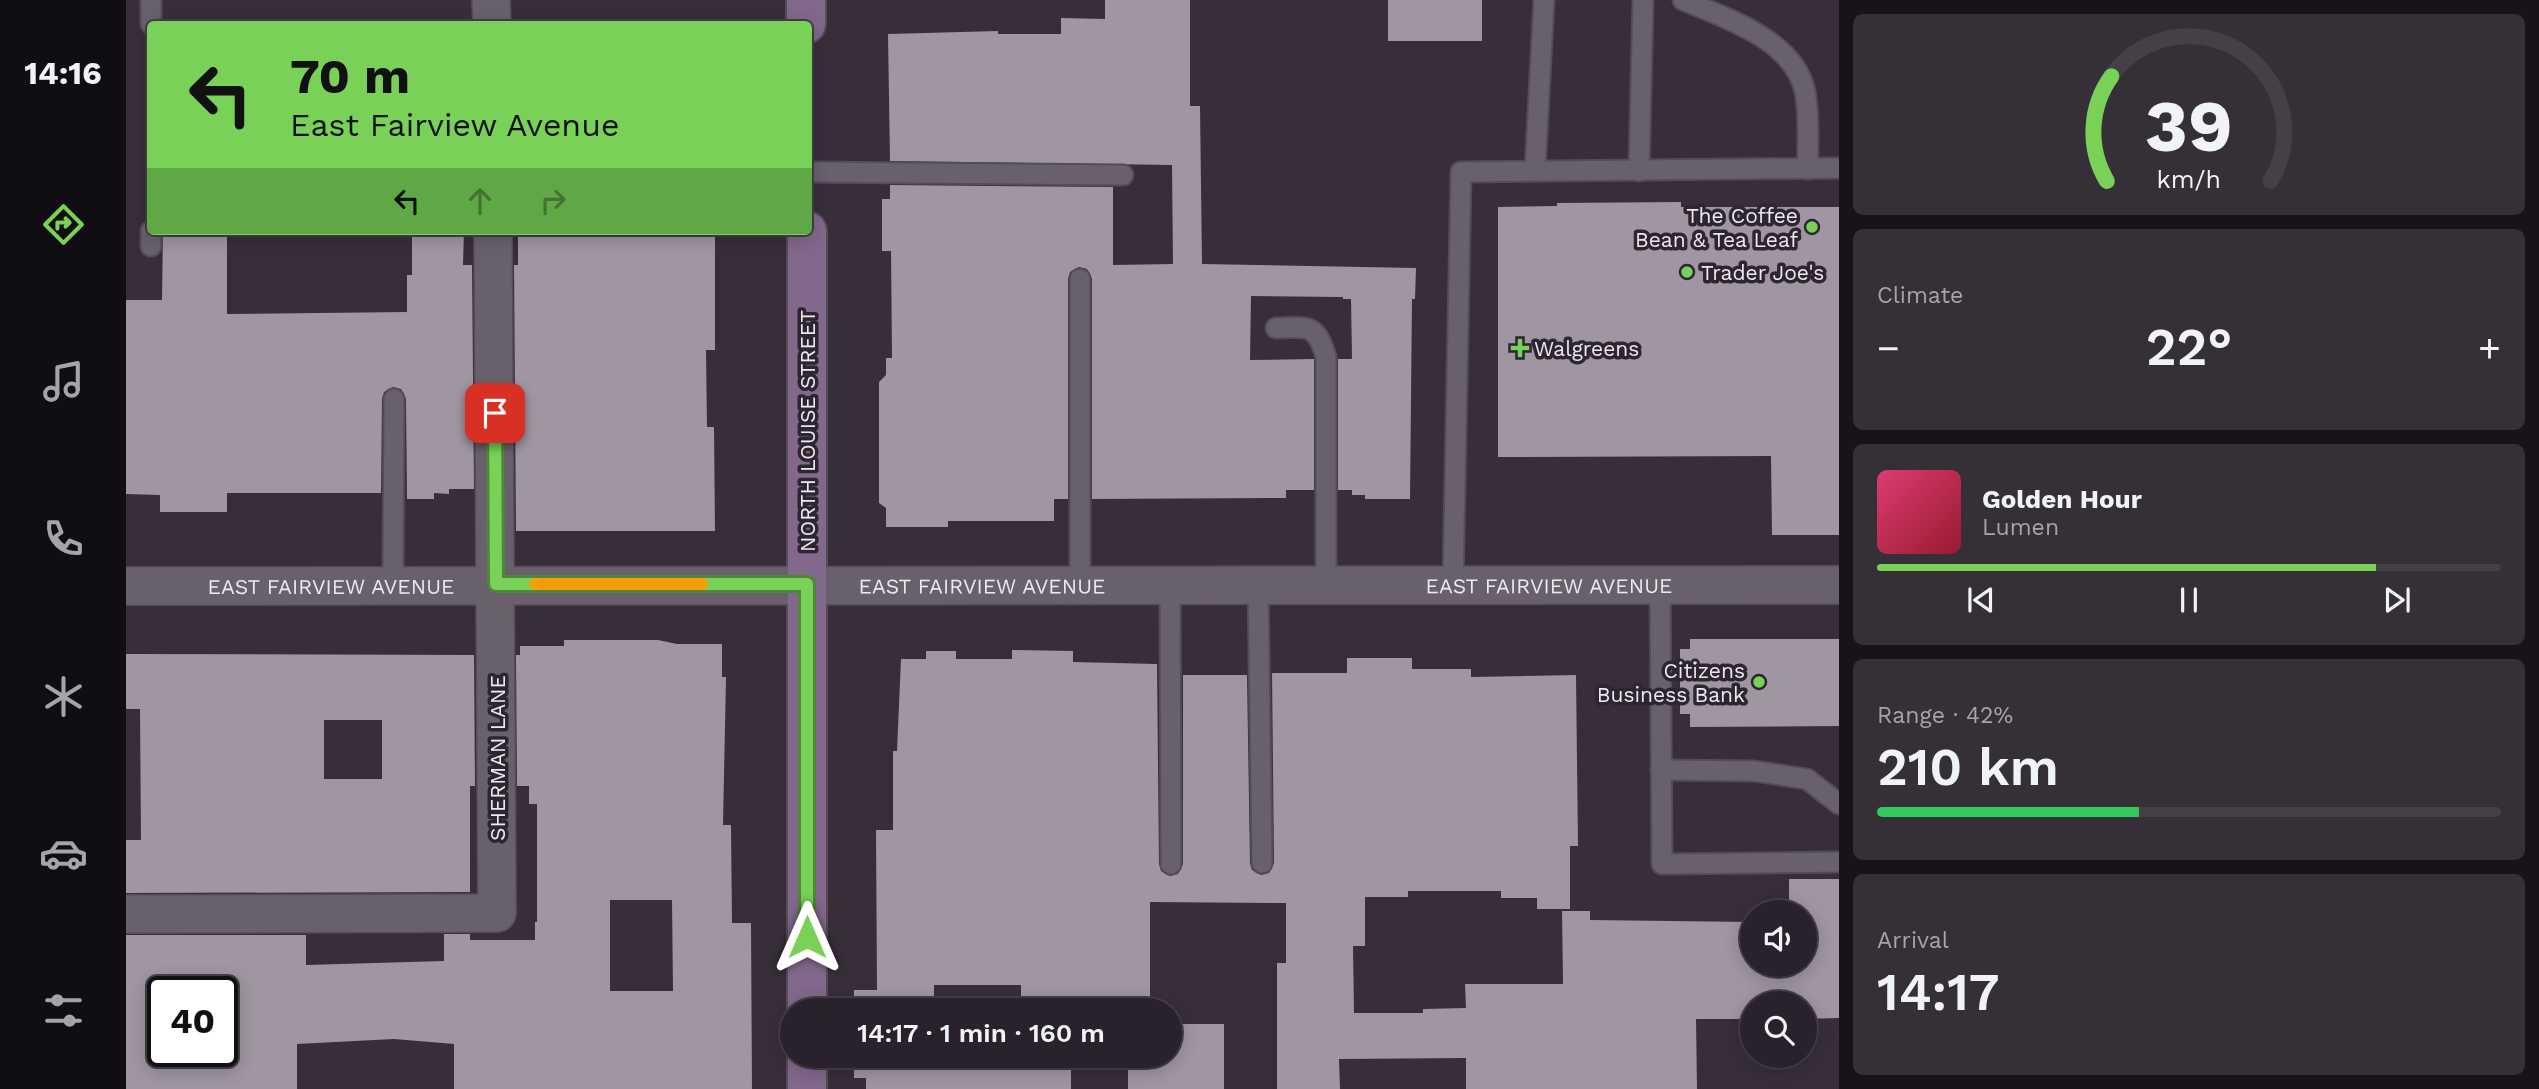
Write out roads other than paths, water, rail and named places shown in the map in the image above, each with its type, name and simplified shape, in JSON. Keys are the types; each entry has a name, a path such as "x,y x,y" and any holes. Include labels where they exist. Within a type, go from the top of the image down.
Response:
{"street":[{"path":"491,0 492,21"},
{"path":"806,0 806,21"},
{"name":"SHERMAN LANE","path":"126,914 497,913 493,235"},
{"name":"NORTH LOUISE STREET","path":"807,235 807,998"},
{"name":"EAST FAIRVIEW AVENUE","path":"126,586 1839,585"},
{"path":"807,1068 807,1089"}],"lane":[{"path":"151,0 151,21"},
{"path":"1535,171 1544,0"},
{"path":"1639,171 1643,0"},
{"path":"1683,0 1762,37 1793,65 1805,94 1808,169"},
{"path":"1453,584 1461,172 1839,168"},
{"path":"812,172 1123,175"},
{"path":"1080,279 1080,584"},
{"path":"1276,328 1307,327 1320,335 1326,357 1326,584"},
{"path":"393,584 394,399"},
{"path":"1170,584 1171,864"},
{"path":"1258,584 1262,863"},
{"path":"1660,584 1661,864 1839,862"},
{"path":"1661,770 1754,771 1807,779 1839,804"}],"place":[{"name":"The Coffee Bean & Tea Leaf","path":"1812,227"},
{"name":"Trader Joe's","path":"1687,272"},
{"name":"Walgreens","path":"1520,348"},
{"name":"Citizens Business Bank","path":"1759,682"}]}
